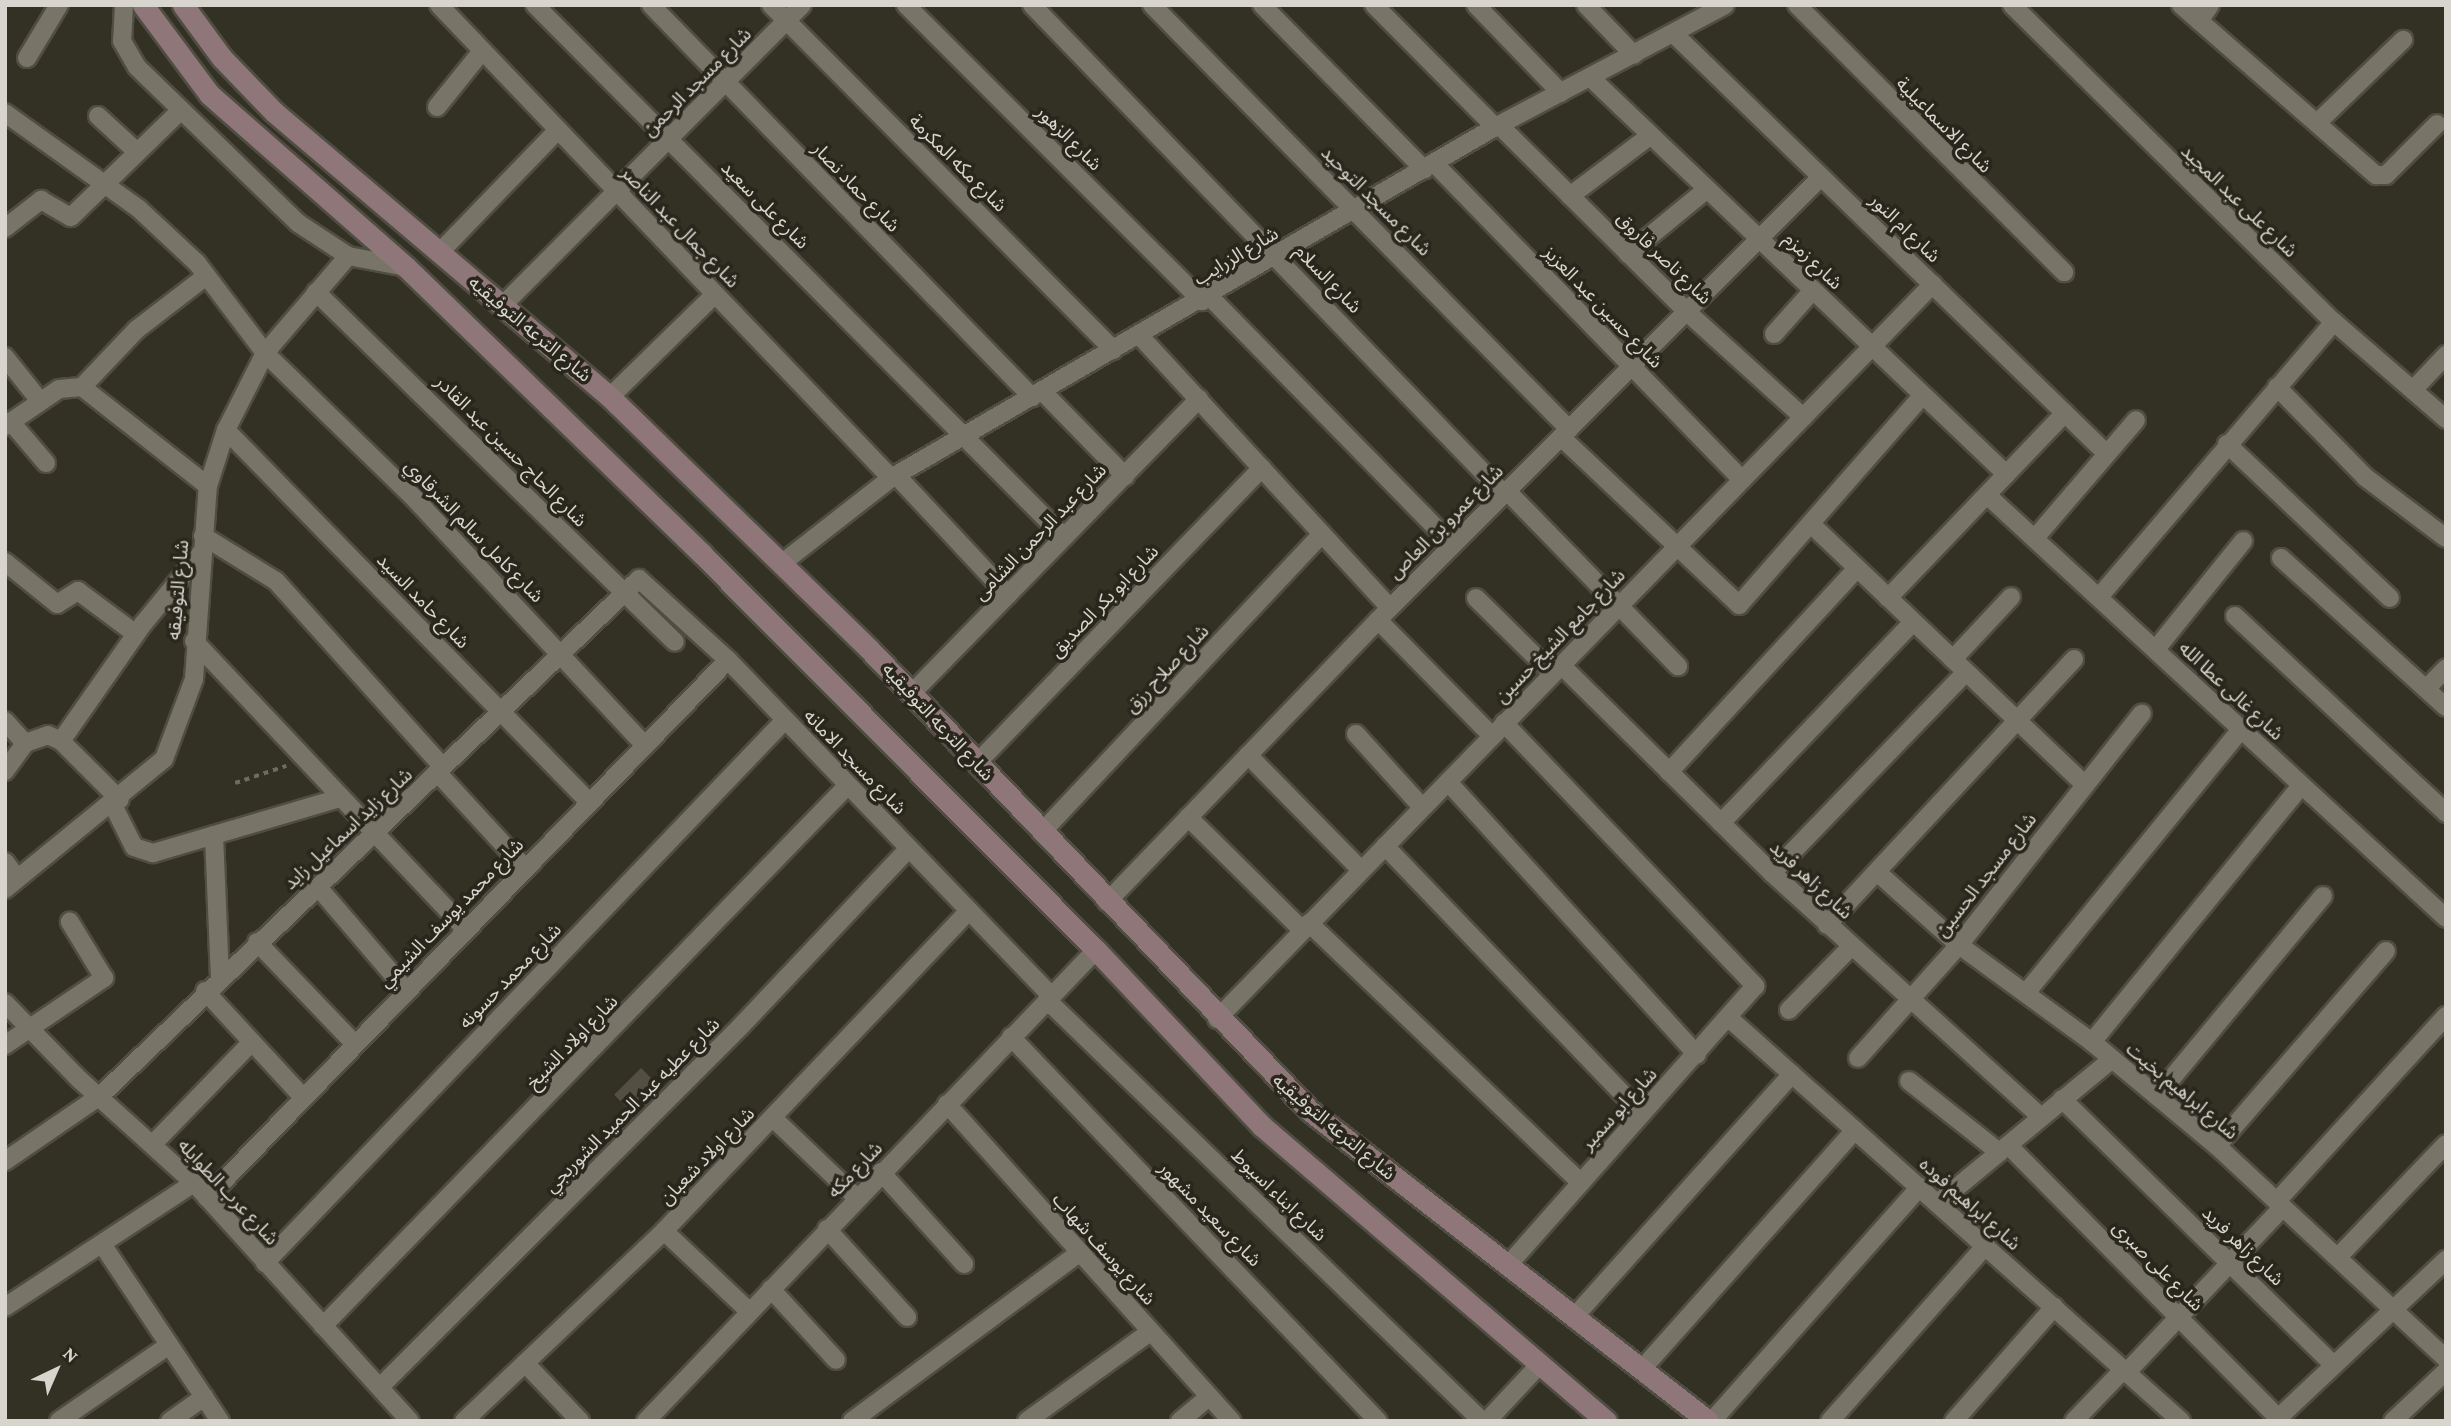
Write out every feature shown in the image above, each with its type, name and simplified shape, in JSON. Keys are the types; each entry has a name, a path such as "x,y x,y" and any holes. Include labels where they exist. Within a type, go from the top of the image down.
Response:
{"main road":[{"name":"شارع الترعه التوفيقيه","path":"143,5 218,104 406,267 703,555 1096,950 1262,1126 1606,1421"},
{"name":"شارع الترعه التوفيقيه","path":"183,5 222,58 274,112 610,397 781,564 912,693 1217,1019 1320,1119 1710,1421"}],"street":[{"path":"27,58 59,5"},
{"path":"124,5 120,31 126,51 179,112 298,223 348,256 406,267"},
{"name":"شارع جمال عبد الناصر","path":"439,5 1008,595"},
{"name":"شارع على سعيد","path":"535,5 966,435 1064,537"},
{"name":"شارع حماد نصار","path":"651,5 1037,394 1125,475"},
{"name":"شارع مكه المكرمة","path":"771,5 1114,350"},
{"name":"شارع مسجد الرحمن","path":"502,306 802,5"},
{"name":"شارع الزهور","path":"906,5 1453,545"},
{"name":"شارع السلام","path":"1032,5 1505,493"},
{"name":"شارع مسجد التوحيد","path":"1152,5 1355,208 1675,548 1739,605 1812,526"},
{"name":"شارع حسين عبد العزيز","path":"1262,5 1632,366 1742,480"},
{"name":"شارع ناصر فاروق","path":"1374,5 1686,311 1803,417"},
{"path":"1476,5 1562,93"},
{"path":"1586,5 1634,55"},
{"name":"شارع الاسماعيلية","path":"1797,5 2064,272"},
{"name":"شارع على عبد المجيد","path":"2011,5 2334,322 2446,419"},
{"path":"2181,5 2380,176 2437,124"},
{"path":"2199,21 2210,5"},
{"name":"شارع الزرايب","path":"781,564 893,477 1205,299 1497,126 1724,6"},
{"name":"شارع ام النور","path":"1674,34 2106,454"},
{"path":"2317,123 2403,40"},
{"path":"438,107 482,51"},
{"name":"شارع زمزم","path":"1591,78 2006,474"},
{"path":"5,228 41,200 71,217 103,182 179,112"},
{"name":"شارع كامل سالم الشرقاوي","path":"5,113 103,182 206,276 265,353 562,652 644,745"},
{"path":"98,116 137,152"},
{"path":"440,252 558,130"},
{"path":"1570,196 1651,135"},
{"name":"شارع عمرو بن العاص","path":"1107,902 1384,614 1821,177"},
{"path":"1628,254 1707,189"},
{"name":"شارع التوفيقه","path":"11,883 116,803 164,759 187,703 208,485 226,430 265,353 348,256"},
{"path":"82,387 136,330 206,276"},
{"name":"شارع جامع الشيخ حسين","path":"1217,1019 1933,284"},
{"path":"1774,334 1813,290"},
{"name":"شارع الحاج حسين عبد القادر","path":"316,292 675,642"},
{"path":"610,397 715,294"},
{"path":"2099,597 2334,322"},
{"path":"1140,336 1322,534 1384,614 1498,730"},
{"path":"2413,390 2446,355"},
{"path":"5,357 40,401"},
{"path":"46,463 8,424 67,386 82,387 208,485"},
{"path":"2277,387 2365,477 2446,538"},
{"path":"1923,395 1812,526 2084,784"},
{"name":"شارع عبد الرحمن الشامى","path":"912,693 1199,400"},
{"path":"1888,598 2065,414"},
{"path":"2035,538 2136,420"},
{"name":"شارع حامد السيد","path":"226,430 589,802"},
{"path":"2227,444 2390,598"},
{"name":"شارع ابو بكر الصديق","path":"977,763 1262,468"},
{"path":"1505,493 1678,666"},
{"name":"شارع غالى عطا الله","path":"1987,495 2446,918"},
{"name":"شارع صلاح رزق","path":"1042,832 1322,534"},
{"path":"2156,649 2243,541"},
{"path":"61,741 135,634 203,544 276,581 524,867"},
{"path":"2281,558 2446,707"},
{"path":"5,562 57,604 78,591 135,634"},
{"path":"1669,772 1857,568"},
{"name":"شارع مسجد الامانه","path":"623,592 639,579 647,581 728,660 970,911 1049,998"},
{"name":"شارع زايد اسماعيل زايد","path":"5,1161 100,1096 220,976 374,835 623,592"},
{"path":"1953,659 2011,597"},
{"name":"شارع زاهر فريد","path":"1476,598 1669,772 1827,925 2041,1117"},
{"path":"2235,616 2446,813"},
{"path":"1721,823 1913,622"},
{"path":"194,641 465,929"},
{"path":"1827,925 2015,718 2074,659"},
{"name":"شارع محمد يوسف الشيمي","path":"207,1198 302,1096 728,660"},
{"path":"2426,689 2446,668"},
{"path":"1772,873 1966,672"},
{"name":"شارع مسجد الحسين","path":"1858,1059 1959,945 2142,713"},
{"name":"شارع محمد حسونه","path":"265,1263 785,720"},
{"path":"5,722 25,743"},
{"path":"2026,993 2241,729"},
{"name":"شارع ابو سمير","path":"1498,730 1754,981 1750,997 1509,1264"},
{"path":"1356,734 1422,807"},
{"path":"5,771 25,743 48,735 61,741 116,803 127,839 142,852 214,835 340,798"},
{"path":"1248,755 1361,870"},
{"path":"1448,782 1697,1055"},
{"name":"شارع اولاد الشيخ","path":"323,1326 848,785"},
{"path":"2092,1042 2301,786"},
{"path":"1188,817 1581,1183"},
{"path":"214,835 220,976"},
{"path":"1385,846 1642,1114"},
{"name":"شارع عطيه عبد الحميد الشوربجي","path":"380,1387 740,1027 909,848"},
{"path":"5,862 11,883"},
{"name":"شارع ابراهيم بخيت","path":"1877,872 1959,945 2092,1042 2217,1146 2446,1359"},
{"path":"318,887 406,990"},
{"path":"2157,1096 2323,896"},
{"name":"شارع اولاد شعبان","path":"464,1421 664,1231 970,911"},
{"path":"5,1045 104,978 70,922"},
{"path":"257,943 354,1043"},
{"path":"1789,1010 1852,946"},
{"name":"شارع مكه","path":"646,1421 1096,950"},
{"path":"2217,1146 2386,951"},
{"path":"205,991 302,1096"},
{"name":"شارع ابناء اسيوط","path":"1049,998 1482,1421"},
{"name":"شارع عرب الطوايله","path":"5,1003 194,1183 380,1387 404,1419"},
{"path":"2074,1421 2230,1263 2446,1016"},
{"name":"شارع ابراهيم فوده","path":"1730,1018 2181,1421"},
{"name":"شارع سعيد مشهور","path":"1011,1037 1378,1421"},
{"path":"153,1144 252,1042"},
{"path":"1938,1203 2112,1059"},
{"path":"1575,1316 1792,1074"},
{"name":"شارع على صبرى","path":"1909,1081 2004,1148 2179,1317 2277,1419"},
{"name":"شارع زاهر فريد","path":"2062,1099 2334,1365"},
{"name":"شارع يوسف شهاب","path":"947,1104 1231,1421"},
{"path":"773,1118 857,1198"},
{"path":"1642,1369 1855,1130"},
{"path":"2338,1257 2446,1144"},
{"path":"881,1172 964,1265"},
{"path":"5,1307 194,1183"},
{"path":"1710,1421 1920,1187"},
{"path":"827,1229 907,1317"},
{"path":"664,1231 750,1312"},
{"path":"102,1244 220,1421"},
{"path":"1830,1421 1986,1245"},
{"path":"852,1421 1079,1253"},
{"path":"2277,1419 2446,1260"},
{"path":"771,1289 836,1360"},
{"path":"1954,1421 2054,1307"},
{"path":"1027,1421 1150,1332"},
{"path":"60,1421 169,1345"},
{"path":"524,1363 580,1421"},
{"path":"1487,1421 1541,1363"},
{"path":"2393,1421 2446,1371"},
{"path":"170,1421 204,1397"},
{"path":"1180,1421 1209,1397"}],"path":[{"path":"235,783 304,760"}],"building":[{"path":"641,1068 662,1089 635,1116 614,1095"}]}
